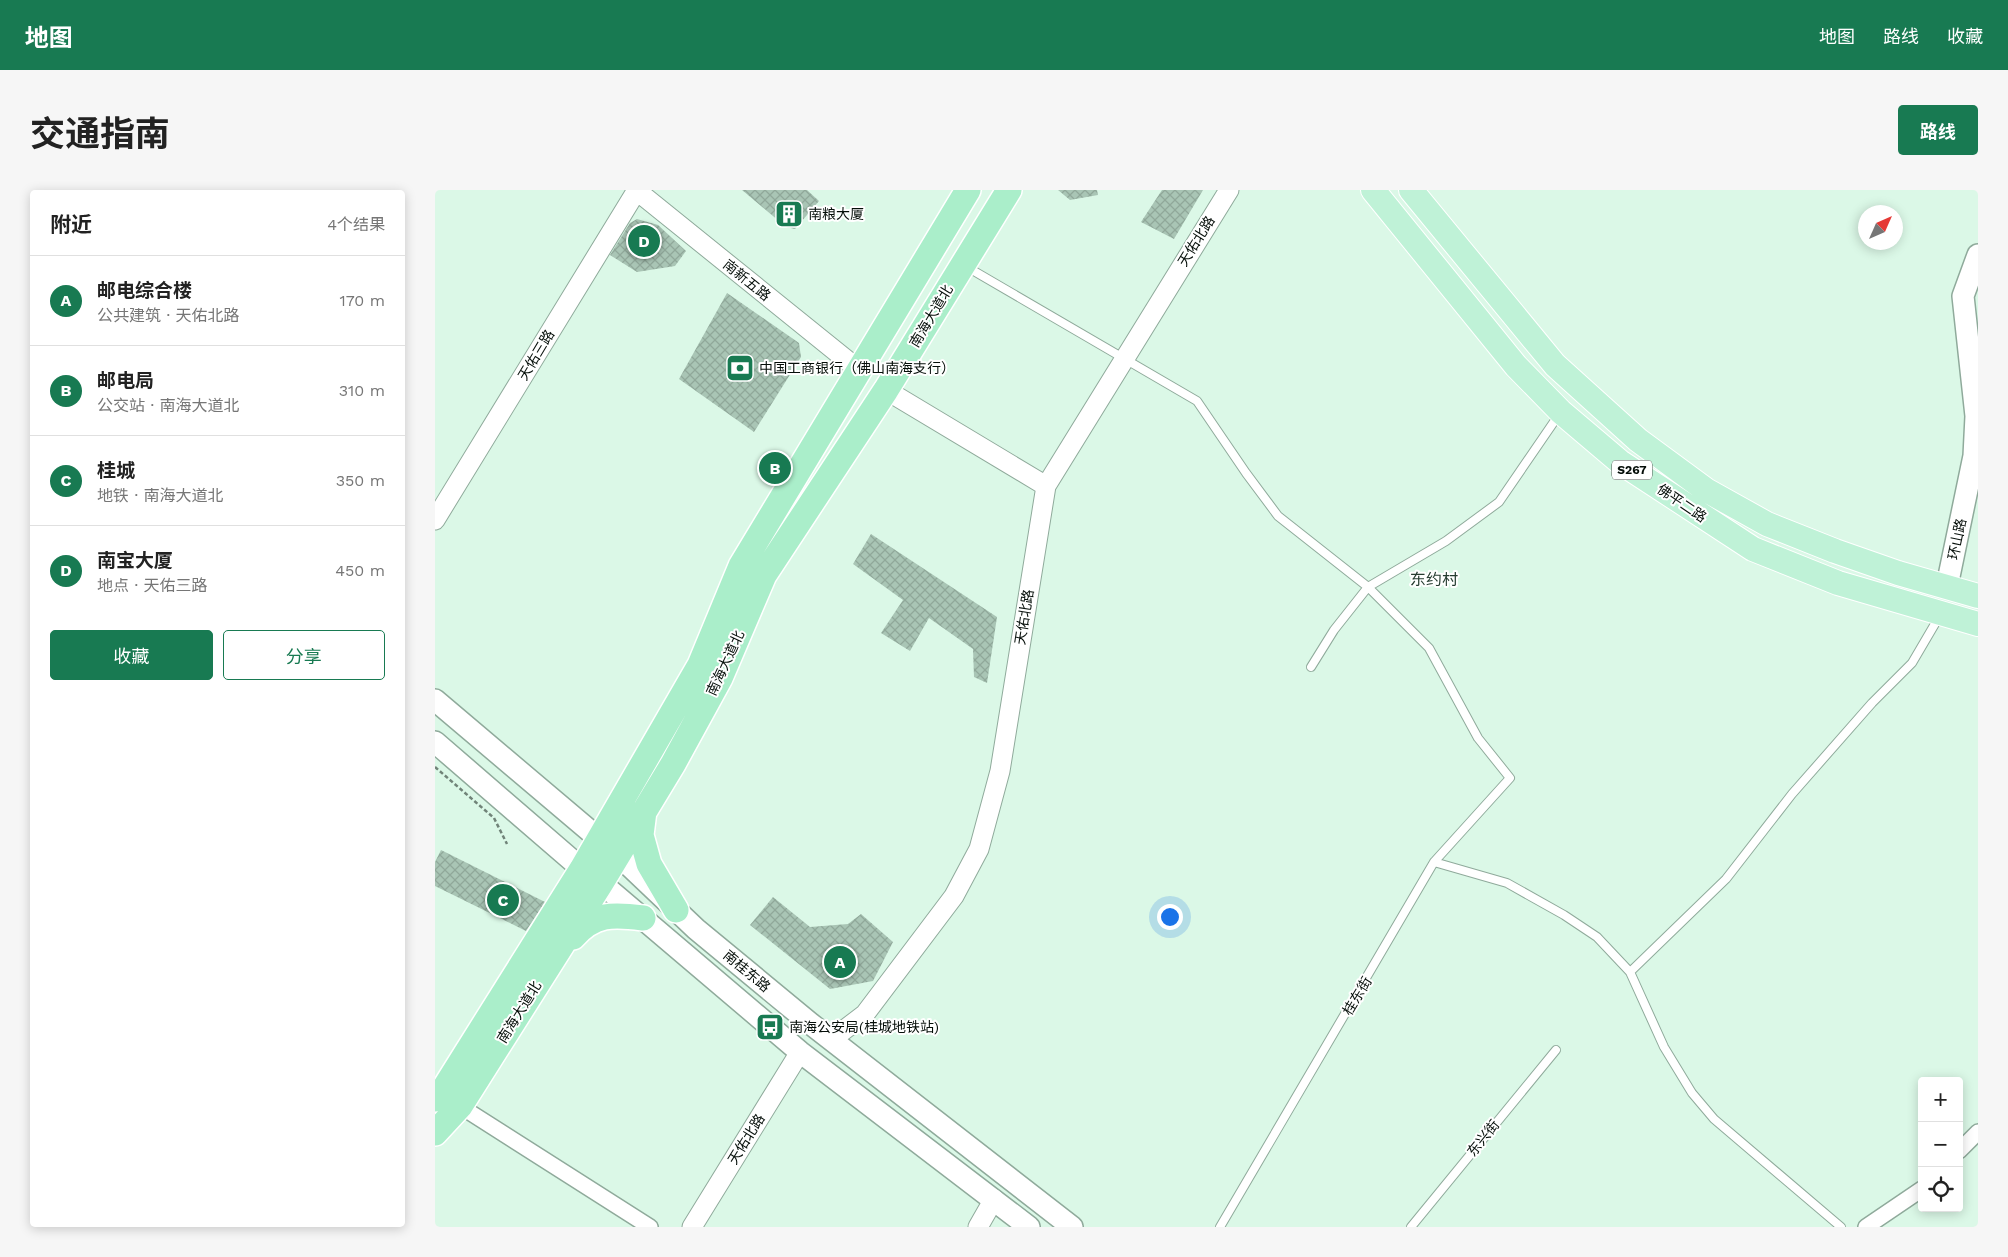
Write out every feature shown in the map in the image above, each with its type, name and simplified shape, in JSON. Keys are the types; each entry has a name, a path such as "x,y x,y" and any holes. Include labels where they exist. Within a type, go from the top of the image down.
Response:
{"highway":[{"name":"南海大道北","path":"435,1099 442,1092 591,876 608,847 700,665 741,566 968,190"},
{"name":"南海大道北","path":"608,847 643,811 720,678 764,575 886,390 1009,190"},
{"path":"643,811 641,835 649,864 676,910"},
{"name":"南海大道北","path":"435,1133 460,1106 553,959 591,876"},
{"path":"553,959 576,934 598,917 616,914 643,918"}],"main road":[{"name":"佛平二路","path":"1373,190 1516,366 1561,412 1620,462 1753,549 1838,583 1978,624"},
{"name":"佛平二路","path":"1411,190 1555,365 1638,440 1706,490 1767,524 1898,573 1978,596"},
{"name":"环山路","path":"1947,586 1974,456 1976,416 1963,296 1978,255"},
{"name":"南桂东路","path":"435,700 608,847 676,910 831,1040 1071,1227"},
{"name":"南桂东路","path":"435,742 800,1052 1029,1227"}],"street":[{"name":"南新五路","path":"636,190 859,370"},
{"name":"天佑三路","path":"435,520 636,190"},
{"name":"天佑北路","path":"831,1040 865,1014 954,896 979,849 1000,771 1047,486 1229,190"},
{"path":"886,390 1047,486"},
{"name":"天佑北路","path":"692,1227 800,1052"},
{"path":"460,1106 650,1227"},
{"path":"1963,1147 1978,1132"},
{"path":"1866,1227 1918,1193"},
{"path":"978,1227 994,1199"}],"lane":[{"path":"963,265 1123,360 1197,401 1245,473 1278,516 1368,588"},
{"path":"1311,667 1334,630 1368,588 1446,540 1499,502 1522,472 1561,412"},
{"name":"桂东街","path":"1220,1227 1434,862 1510,778 1478,738 1429,648 1368,588"},
{"path":"1630,972 1726,879 1799,787 1872,703 1912,663 1941,614"},
{"path":"1434,862 1507,883 1564,915 1597,937 1630,972 1664,1047 1692,1093 1719,1124 1841,1227"},
{"name":"东兴街","path":"1411,1227 1556,1050"}],"path":[{"path":"435,767 494,818 507,844"}],"building":[{"name":"南粮大厦","path":"742,190 807,190 819,201 795,229 786,227"},
{"path":"1058,190 1097,190 1098,195 1070,200"},
{"path":"1162,190 1203,190 1174,239 1141,222"},
{"path":"637,219 658,225 686,251 675,266 637,272 610,255 630,223"},
{"name":"中国工商银行（佛山南海支行）","path":"727,293 799,343 801,357 754,432 679,379"},
{"path":"871,534 997,617 987,683 974,677 973,649 929,618 910,651 881,633 903,600 853,564"},
{"path":"441,850 545,902 526,931 435,886 435,862"},
{"path":"773,897 810,927 848,924 861,914 893,942 873,981 830,989 750,925"}],"place":[{"name":"南粮大厦","path":"789,214"},
{"name":"南宝大厦","path":"644,241"},
{"name":"中国工商银行（佛山南海支行）","path":"740,368"},
{"name":"邮电局","path":"775,468"},
{"name":"桂城","path":"503,900"},
{"name":"邮电综合楼","path":"840,962"},
{"name":"南海公安局(桂城地铁站)","path":"770,1027"}],"district":[{"name":"东约村","path":"1434,579"}]}
